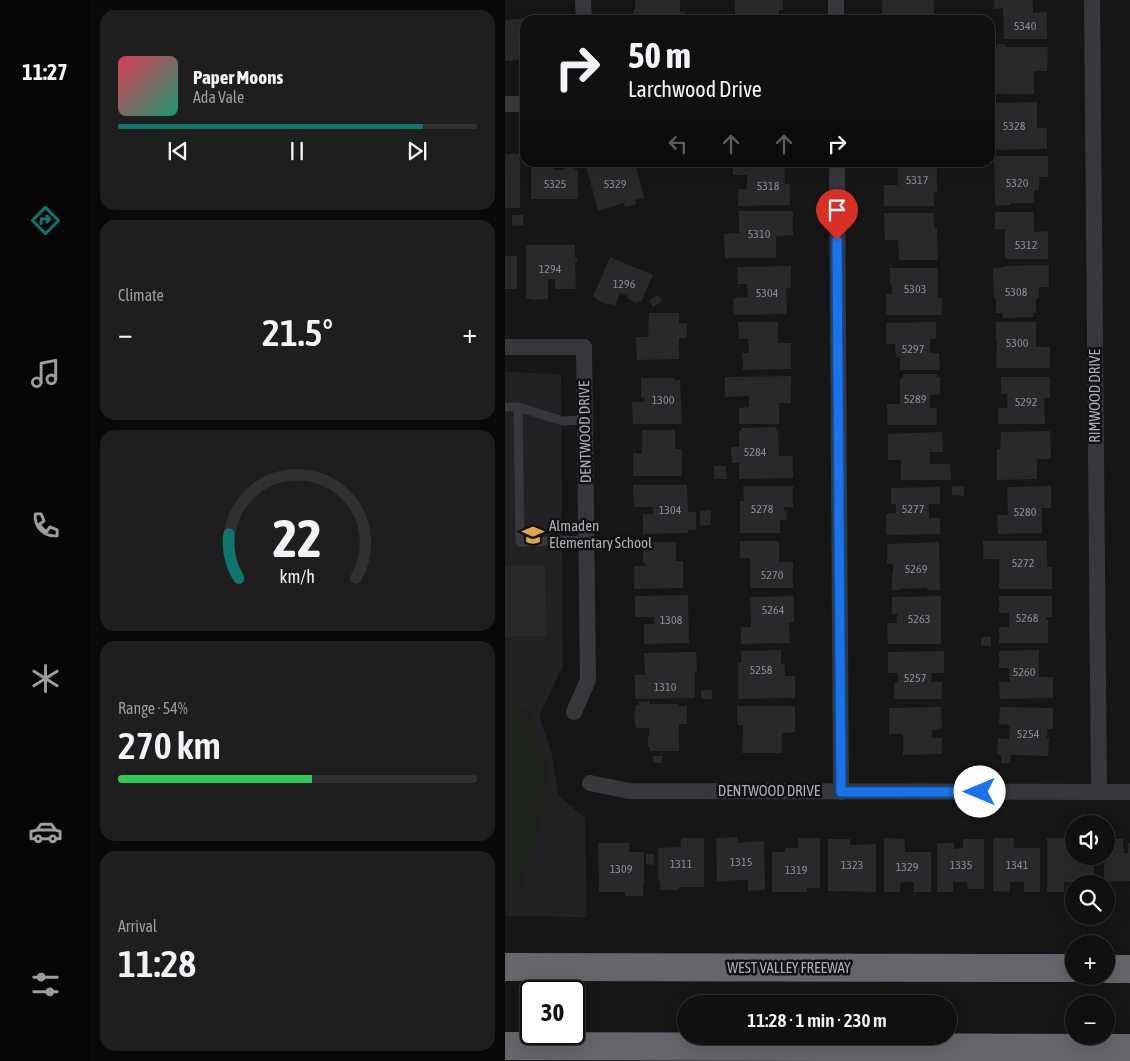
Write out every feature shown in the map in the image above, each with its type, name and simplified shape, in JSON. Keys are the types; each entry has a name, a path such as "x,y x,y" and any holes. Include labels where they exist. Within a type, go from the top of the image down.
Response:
{"highway":[{"name":"WEST VALLEY FREEWAY","path":"505,967 1065,968"},
{"path":"1115,968 1130,969"},
{"path":"505,1046 1130,1048"}],"street":[{"path":"583,0 584,15"},
{"path":"836,0 836,15"},
{"name":"RIMWOOD DRIVE","path":"1092,0 1099,792"},
{"path":"505,104 520,104"},
{"path":"837,167 841,792"},
{"name":"DENTWOOD DRIVE","path":"505,347 584,347 588,680 574,712"},
{"name":"DENTWOOD DRIVE","path":"589,783 629,791 1130,792"}],"lane":[{"path":"505,407 518,407 563,421 585,420"},
{"path":"518,407 520,542 586,540"}],"shaded area":[{"name":"Almaden Elementary School","path":"505,372 561,374 563,666 539,715 552,754 558,795 585,818 587,917 505,916"},
{"path":"505,695 533,715 536,730 548,755 548,772 534,860 523,872 523,888 505,888"}],"building":[{"path":"635,0 680,0 680,12 685,12 685,15 633,15 633,10 635,10"},
{"path":"735,0 783,0 783,10 779,10 779,15 735,15"},
{"path":"882,0 934,0 934,15 882,15"},
{"path":"994,0 1033,0 1033,13 1047,12 1047,39 1004,39 1003,8 994,9"},
{"path":"520,18 520,60 505,61 505,20"},
{"path":"997,44 1005,44 1005,47 1048,47 1047,71 1034,71 1034,94 995,94 995,47 997,47"},
{"path":"1037,102 1037,128 1047,128 1047,149 995,150 995,103"},
{"path":"505,154 520,154 520,208 505,208"},
{"path":"995,156 1048,156 1048,177 1039,177 1039,190 1034,190 1034,203 1011,203 1011,205 996,206 997,204 995,204"},
{"path":"531,167 554,167 554,170 574,168 578,170 578,199 531,199"},
{"path":"586,167 636,167 644,198 635,200 636,204 625,207 624,203 598,211"},
{"path":"733,167 784,167 785,184 790,184 790,205 738,206 738,189 747,189 747,175 733,175"},
{"path":"898,167 937,167 937,192 934,192 934,206 884,206 884,185 898,185"},
{"path":"739,211 793,211 793,235 776,236 776,258 725,258 724,234 739,233"},
{"path":"995,212 1034,212 1034,232 1048,231 1048,259 1005,259 1005,229 995,229"},
{"path":"884,213 934,213 934,228 937,228 938,260 899,260 898,240 885,240"},
{"path":"512,215 523,215 523,225 512,226"},
{"path":"526,245 575,245 575,256 577,258 575,263 576,289 555,289 555,279 548,279 548,299 526,299"},
{"path":"505,256 517,256 517,289 505,289"},
{"path":"610,257 653,275 641,302 638,301 637,303 620,293 615,306 593,297"},
{"path":"1049,265 1049,287 1039,287 1039,298 1036,298 1036,313 1033,313 1033,317 1003,318 1002,313 996,313 993,268"},
{"path":"791,266 791,288 786,289 787,314 734,315 733,298 748,297 747,284 738,284 737,267"},
{"path":"890,268 938,268 938,298 942,297 942,315 886,315 886,294 892,294"},
{"path":"657,295 662,301 653,307 649,301"},
{"path":"649,313 679,313 679,323 687,323 687,338 679,338 679,359 637,360 636,337 648,337"},
{"path":"738,322 778,322 778,343 791,343 791,369 743,370 742,353 749,353 748,339 739,339"},
{"path":"936,322 936,339 930,339 930,353 939,353 940,370 900,370 900,357 896,357 895,344 886,344 886,323"},
{"path":"996,322 1036,322 1036,347 1050,347 1050,368 996,368"},
{"path":"903,374 937,374 937,377 940,377 940,394 930,395 930,408 937,408 937,425 887,425 887,404 900,404 900,378 903,378"},
{"path":"791,376 791,403 779,403 779,424 739,424 739,408 749,407 749,396 725,397 725,377"},
{"path":"1001,377 1050,377 1050,398 1044,398 1045,424 998,424 998,408 1007,408 1007,394 1001,394"},
{"path":"641,378 674,378 674,380 680,380 682,424 633,424 632,402 644,402 644,398 641,398"},
{"path":"776,427 776,431 778,431 779,456 793,456 793,478 739,479 739,463 732,463 731,447 739,447 739,431 741,431 741,428"},
{"path":"642,430 675,430 675,449 682,449 682,476 633,476 633,453 642,454"},
{"path":"1050,431 1051,459 1037,459 1037,479 997,480 997,449 1000,449 1001,432"},
{"path":"942,432 943,452 930,452 930,464 950,464 951,480 901,480 901,460 888,460 888,434"},
{"path":"714,466 726,466 727,479 714,479"},
{"path":"633,485 687,485 688,512 696,512 696,530 688,530 688,533 643,534 643,514 653,514 653,507 634,507"},
{"path":"743,486 793,486 793,507 784,507 787,520 780,520 780,533 740,533 740,501 744,501"},
{"path":"952,486 964,486 964,496 952,495"},
{"path":"1051,486 1051,508 1042,508 1042,533 998,534 997,515 1008,515 1007,487"},
{"path":"940,487 940,504 929,504 929,518 940,518 940,534 886,535 886,514 896,513 896,504 891,504 891,488"},
{"path":"711,510 711,525 700,526 700,511"},
{"path":"740,541 779,541 779,562 793,562 793,588 750,588 750,558 740,558"},
{"path":"983,541 1047,541 1047,567 1052,567 1052,589 999,589 999,559 983,559"},
{"path":"643,542 676,542 676,561 683,561 683,588 634,589 634,566 645,566 645,563 643,563"},
{"path":"939,542 940,590 927,590 927,588 892,590 893,564 887,564 887,544"},
{"path":"545,565 546,636 505,637 505,566"},
{"path":"688,595 689,643 644,644 644,624 654,624 654,617 635,617 635,596"},
{"path":"794,596 794,622 789,623 790,643 741,644 741,627 751,627 750,597"},
{"path":"941,596 941,644 888,644 887,623 897,623 897,614 892,614 892,597"},
{"path":"999,596 1052,596 1052,617 1046,617 1046,620 1048,620 1048,643 999,643 999,627 1009,627 1009,613 999,613"},
{"path":"981,637 991,637 991,646 981,646"},
{"path":"781,650 781,664 785,664 785,676 795,676 795,698 738,699 738,663 741,663 741,651"},
{"path":"1039,650 1039,677 1053,677 1053,698 1000,699 999,682 1010,682 1009,668 999,668 999,651"},
{"path":"944,651 944,673 932,673 931,682 942,682 942,699 894,699 894,683 898,683 898,673 888,673 888,652"},
{"path":"696,652 695,698 635,699 635,675 645,675 644,653"},
{"path":"701,690 712,690 712,699 701,699"},
{"path":"649,701 649,704 679,704 679,706 687,706 687,724 679,724 679,751 650,751 650,747 648,747 649,728 636,728 634,717 636,705 639,705 639,702"},
{"path":"737,706 795,706 795,732 782,733 782,753 742,753 743,725 737,725"},
{"path":"941,707 942,728 932,729 932,738 942,738 942,754 903,755 903,734 889,734 889,708"},
{"path":"1000,707 1053,708 1053,729 1047,729 1047,738 1049,738 1048,756 1011,755 1010,763 1001,763 1001,755 997,755 998,738 1009,739 1010,725 999,724"},
{"path":"653,756 662,756 662,763 653,763"},
{"path":"737,837 738,843 764,841 765,890 748,891 748,880 717,881 716,838"},
{"path":"681,838 704,838 704,887 679,887 679,890 660,890 660,881 658,881 658,848 681,847"},
{"path":"798,838 820,838 820,888 807,888 807,892 772,892 772,852 785,852 785,848 798,848"},
{"path":"884,838 905,839 905,852 931,852 931,892 914,892 914,882 901,882 900,892 884,892"},
{"path":"993,838 1014,838 1014,848 1040,848 1040,892 1024,892 1024,882 1010,882 1010,892 993,891"},
{"path":"1047,838 1065,838 1065,865 1094,865 1094,875 1065,875 1064,892 1047,892"},
{"path":"828,839 850,839 850,845 876,844 876,892 828,891"},
{"path":"963,839 984,839 984,889 968,889 967,882 953,882 953,892 937,892 937,843 954,843 954,849 963,848"},
{"path":"1115,839 1123,839 1124,853 1128,853 1128,843 1130,843 1130,881 1115,882 1115,875 1104,875 1104,865 1115,865"},
{"path":"598,843 629,843 629,852 644,852 643,896 625,896 625,892 599,892"},
{"path":"646,854 654,854 654,865 646,864"}],"place":[{"name":"Almaden Elementary School","path":"533,535"}],"route":[{"path":"837,240 841,792 980,792"}]}
